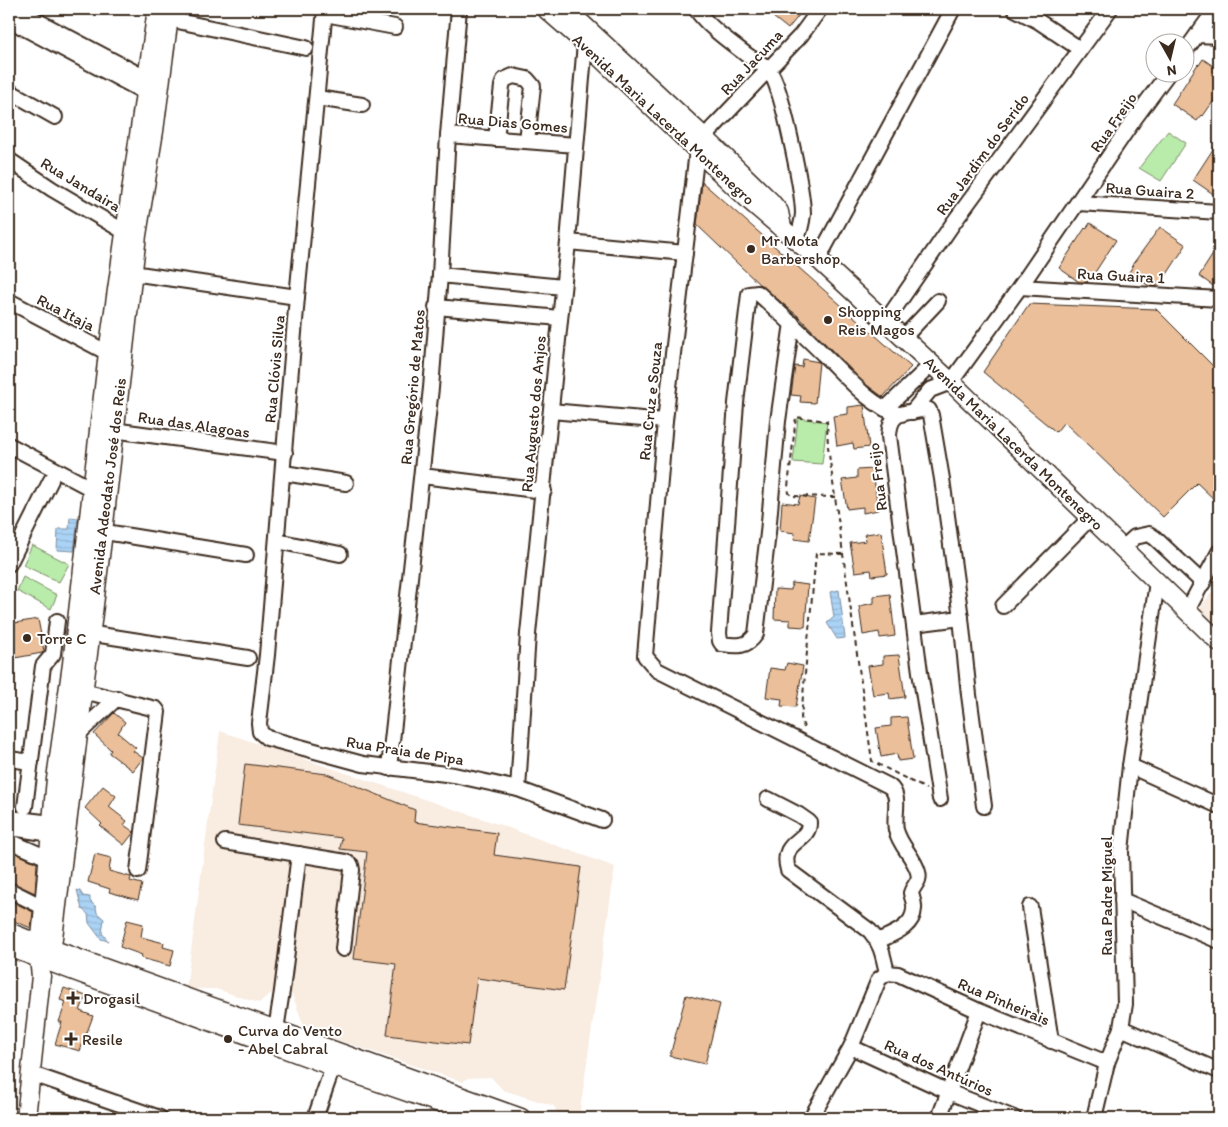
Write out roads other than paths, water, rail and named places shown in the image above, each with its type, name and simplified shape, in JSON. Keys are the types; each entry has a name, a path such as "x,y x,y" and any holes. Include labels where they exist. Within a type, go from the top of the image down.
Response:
{"main road":[{"name":"Avenida Maria Lacerda Montenegro","path":"546,9 701,144 770,201 778,212 783,228 951,382 1219,642"},
{"name":"Avenida Maria Lacerda Montenegro","path":"566,9 701,144"},
{"name":"Avenida Adeodato José dos Reis","path":"107,430 108,353 131,233 163,13"},
{"name":"Avenida Adeodato José dos Reis","path":"44,959 66,759 107,430 132,273 131,233"},
{"name":"Avenida Adeodato José dos Reis","path":"44,959 43,907 51,828 66,759 77,735 82,690 83,633"},
{"path":"9,932 44,959 403,1083 485,1114 521,1118"},
{"path":"9,948 276,1030 335,1060"},
{"path":"26,1118 44,959"}],"street":[{"name":"Rua Gregório de Matos","path":"389,768 431,388 448,135 459,9"},
{"name":"Rua Jacuma","path":"701,144 801,35 820,9"},
{"path":"818,259 953,9"},
{"path":"1015,9 1041,15 1080,50"},
{"name":"Rua Jardim do Serido","path":"886,321 954,222 1110,9"},
{"path":"1197,35 1216,9"},
{"path":"325,12 395,27"},
{"name":"Rua Clóvis Silva","path":"260,732 259,723 284,473 297,297 325,12"},
{"path":"703,12 746,54 769,70 778,87 801,195 802,225 796,240"},
{"path":"163,13 306,48"},
{"path":"13,19 152,89"},
{"path":"1197,35 1219,36"},
{"name":"Rua Augusto dos Anjos","path":"518,789 528,634 544,491 585,43"},
{"path":"496,139 502,86 504,80 514,76 528,78 533,86 527,141"},
{"name":"Rua Freijo","path":"940,797 914,624 890,424 892,419 905,413 930,390 951,382 1020,287 1162,82"},
{"path":"9,91 55,118"},
{"path":"317,98 362,105"},
{"name":"Rua Dias Gomes","path":"448,135 576,145"},
{"name":"Rua Cruz e Souza","path":"701,144 685,253 665,421 645,656 657,670 894,789 896,800 894,812 897,833 901,844 916,867 918,880 911,893 915,908 911,919 902,930 878,941"},
{"name":"Rua Jandaira","path":"9,160 52,189 131,233"},
{"name":"Rua Guaira 2","path":"1078,203 1219,212"},
{"path":"568,242 685,253"},
{"path":"132,273 297,297"},
{"path":"440,275 563,287"},
{"name":"Rua Guaira 1","path":"1020,287 1219,299"},
{"path":"792,323 778,421 768,533 756,634 751,641 742,645 733,646 722,644 720,641 719,633 736,403 749,294 758,292 792,323 871,400 884,409 905,413 929,410 942,479 984,806"},
{"name":"Rua Itaja","path":"9,301 108,353"},
{"path":"903,338 938,302"},
{"path":"436,307 560,318"},
{"path":"884,409 932,364"},
{"path":"551,410 665,421"},
{"name":"Rua das Alagoas","path":"107,430 285,453"},
{"path":"9,445 100,491"},
{"path":"284,473 346,483"},
{"path":"422,476 544,491"},
{"path":"9,564 51,480"},
{"path":"1003,606 1090,517"},
{"path":"95,530 246,555"},
{"path":"1123,548 1135,538 1149,534 1203,583"},
{"path":"277,542 340,554"},
{"path":"1188,611 1219,552"},
{"name":"Rua Padre Miguel","path":"1094,1118 1107,1062 1121,1028 1125,1004 1121,851 1130,766 1157,582"},
{"path":"914,624 961,618"},
{"path":"25,807 43,666 53,654 57,621"},
{"path":"83,633 248,658"},
{"path":"82,690 156,709 158,712 138,871"},
{"path":"77,735 117,698"},
{"name":"Rua Praia de Pipa","path":"260,732 267,738 299,748 363,764 430,771 518,789 602,820"},
{"path":"9,759 31,762"},
{"path":"1130,766 1219,806"},
{"path":"768,799 805,818 809,822 809,829 792,844 788,852 786,861 788,870 870,931 878,941 883,953 887,973 879,979 851,1047 811,1118"},
{"path":"9,818 51,828"},
{"path":"9,824 18,829 51,828"},
{"path":"9,841 48,858"},
{"path":"225,842 346,862 351,865 343,949"},
{"path":"276,1030 299,854"},
{"path":"9,890 43,907"},
{"path":"1122,900 1219,941"},
{"path":"1030,907 1051,1041"},
{"name":"Rua Pinheirais","path":"887,973 898,974 979,1011 1107,1062"},
{"path":"939,1118 979,1011"},
{"path":"1121,1028 1219,1071"},
{"name":"Rua dos Antúrios","path":"851,1047 949,1092 1014,1118"},
{"path":"315,1118 335,1060"},
{"path":"32,1074 155,1117"}],"water":[{"path":"70,517 78,518 74,551 57,550 58,529 69,529"},
{"path":"839,590 845,638 837,639 827,623 834,617 830,592"},
{"path":"77,890 83,896 90,897 90,901 96,907 97,913 104,919 102,933 108,941 101,939 89,923 88,914 82,909"}],"place":[{"name":"Mr Mota Barbershop","path":"751,249"},
{"name":"Shopping Reis Magos","path":"828,320"},
{"name":"Torre C","path":"27,638"},
{"name":"Drogasil","path":"73,998"},
{"name":"Resile","path":"71,1039"},
{"name":"Curva do Vento - Abel Cabral","path":"228,1039"}]}
